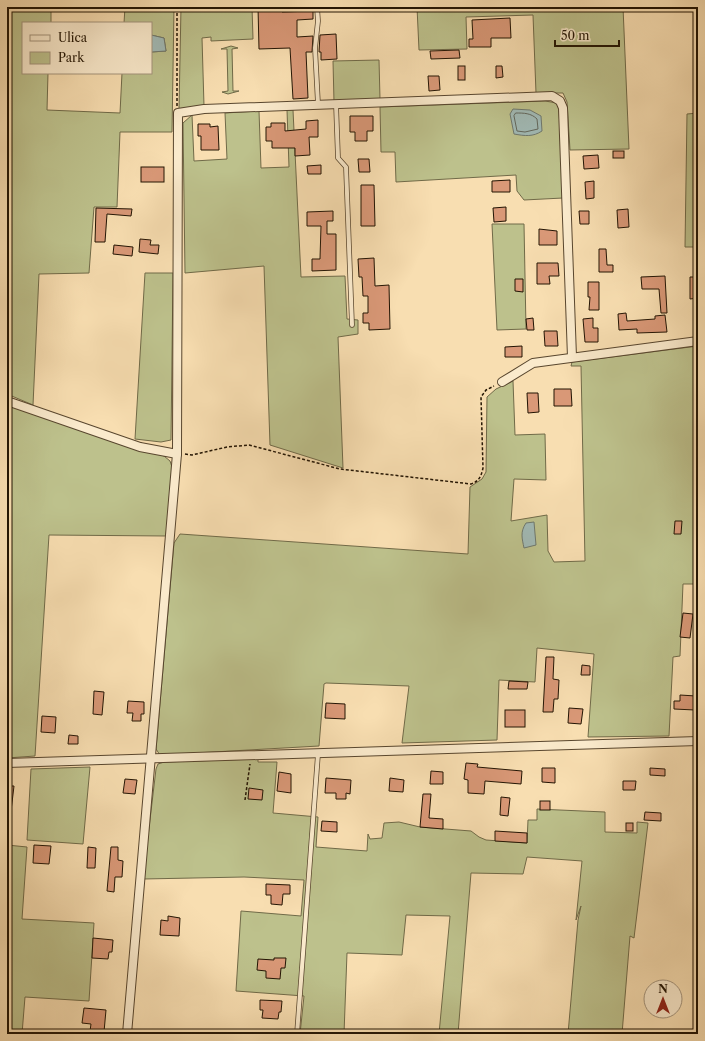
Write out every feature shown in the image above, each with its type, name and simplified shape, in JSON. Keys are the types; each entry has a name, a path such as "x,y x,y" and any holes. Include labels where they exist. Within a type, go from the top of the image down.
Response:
{"street":[{"path":"127,1034 177,454 178,114 204,110 552,96 560,101 563,108 572,357"},
{"path":"502,382 533,363 698,341"},
{"path":"7,401 140,447 177,454"},
{"path":"7,763 698,741"}],"lane":[{"path":"317,7 318,21 315,48 318,105"},
{"path":"336,104 338,158 346,167 352,325"},
{"path":"296,1034 318,754"}],"path":[{"path":"177,7 176,98 178,114"},
{"path":"177,454 192,455 227,447 249,445 340,470 471,484 477,482 481,477 483,468 481,397 486,390 502,382"},
{"path":"245,800 251,756"}],"green space":[{"path":"7,7 51,7 51,22 22,22 22,74 48,74 47,110 120,113 122,74 152,74 152,52 166,51 164,38 152,35 152,22 124,22 125,7 174,7 172,132 120,132 117,207 94,207 89,273 39,274 33,405 7,394"},
{"path":"181,7 252,7 253,39 211,41 211,37 202,38 204,106 179,109"},
{"path":"417,7 623,7 629,149 570,150 567,102 563,93 536,93 533,15 466,17 467,49 419,50"},
{"path":"231,46 238,48 232,49 233,91 239,91 228,94 222,92 228,91 227,49 221,49"},
{"path":"379,60 380,99 334,102 333,61"},
{"path":"545,101 557,103 559,108 563,198 524,200 517,191 516,175 396,182 395,152 381,152 380,107"},
{"path":"287,110 293,110 301,277 345,276 347,319 358,320 358,334 338,337 343,468 270,445 264,266 185,273 183,123 192,115 194,161 227,159 225,113 259,111 261,168 289,167"},
{"path":"698,113 698,247 685,247 687,114"},
{"path":"492,224 524,224 526,329 497,330"},
{"path":"145,273 173,273 171,440 161,442 135,439"},
{"path":"698,346 698,584 683,584 680,656 673,657 669,736 588,737 594,654 537,648 535,682 499,680 497,740 402,743 409,686 326,683 324,684 319,746 160,755 156,749 174,543 180,534 468,554 470,487 482,479 486,472 487,397 496,389 513,381 515,435 545,434 546,480 514,479 511,521 547,515 548,551 554,562 585,561 581,366 571,366 572,362"},
{"path":"8,404 164,456 170,461 172,467 166,536 49,535 35,756 7,758"},
{"path":"258,759 258,762 277,762 273,813 318,817 316,847 367,851 368,834 370,839 382,838 384,823 399,822 420,827 471,831 486,840 527,843 528,820 537,820 537,809 605,812 605,832 637,833 637,822 648,823 634,938 630,936 622,1034 568,1034 578,920 581,906 576,920 582,861 527,857 523,874 471,873 458,1034 439,1034 450,916 406,915 402,955 347,953 344,1034 300,1034 304,996 236,991 241,911 301,916 304,880 244,877 143,879 156,769 158,764 164,762"},
{"path":"90,767 83,844 27,840 31,769"},
{"path":"7,845 27,847 22,919 94,923 89,1001 25,997 22,1034 7,1034"}],"water":[{"path":"152,35 164,38 166,51 152,52"},
{"path":"513,109 530,110 541,116 542,131 529,136 514,134 510,114"},
{"path":"534,522 536,545 524,548 522,538 523,529 526,523"}],"building":[{"path":"258,7 282,7 282,12 313,11 313,19 297,20 297,37 313,36 312,52 306,52 308,98 293,99 290,48 259,49"},
{"path":"510,18 511,38 491,38 491,47 469,47 469,39 473,39 472,20"},
{"path":"336,34 337,59 321,60 321,52 319,52 320,35"},
{"path":"459,50 460,58 431,59 430,51"},
{"path":"458,66 465,66 465,80 458,80"},
{"path":"496,66 502,66 503,77 496,78"},
{"path":"428,76 439,76 440,90 429,91"},
{"path":"350,116 373,116 373,131 367,131 367,141 355,141 355,132 350,132"},
{"path":"318,120 318,137 309,137 310,155 295,156 295,148 272,148 272,141 266,141 266,127 271,127 271,123 285,123 285,131 306,129 306,121"},
{"path":"198,124 210,124 210,127 218,126 219,150 201,150 201,136 198,136"},
{"path":"613,151 624,151 624,158 613,158"},
{"path":"598,155 599,168 584,169 583,156"},
{"path":"358,159 369,159 370,172 359,172"},
{"path":"321,165 321,174 308,174 307,166"},
{"path":"141,167 164,167 164,182 141,182"},
{"path":"510,180 510,192 492,192 492,181"},
{"path":"594,181 594,198 586,199 585,182"},
{"path":"361,185 374,185 375,226 361,226"},
{"path":"506,207 506,221 494,222 493,208"},
{"path":"96,208 132,209 131,216 107,214 105,242 95,242"},
{"path":"628,209 629,227 618,228 617,210"},
{"path":"333,211 333,221 327,221 327,234 336,234 336,270 312,271 312,259 320,259 321,226 307,226 307,212"},
{"path":"579,211 589,211 589,224 580,224"},
{"path":"539,229 557,231 557,245 539,245"},
{"path":"140,239 151,240 150,245 159,245 158,254 139,252"},
{"path":"114,245 133,247 132,256 113,254"},
{"path":"599,249 606,249 607,265 613,265 613,272 599,272"},
{"path":"374,258 375,286 389,285 390,329 369,330 369,323 363,323 363,313 368,313 368,296 363,296 362,277 359,277 358,259"},
{"path":"537,263 558,263 559,276 549,276 550,284 537,284"},
{"path":"665,276 667,313 661,313 659,289 642,289 641,277"},
{"path":"690,277 696,277 698,298 690,299"},
{"path":"515,279 523,279 523,292 515,291"},
{"path":"588,282 599,282 599,310 589,310 590,297 588,297"},
{"path":"626,313 627,321 655,319 655,316 665,315 667,332 637,333 637,329 619,330 618,314"},
{"path":"533,318 534,330 527,330 526,319"},
{"path":"593,318 593,328 598,328 598,342 585,342 583,319"},
{"path":"544,331 557,331 558,346 545,346"},
{"path":"522,346 522,357 505,357 505,347"},
{"path":"554,389 571,389 572,406 554,406"},
{"path":"527,393 538,393 539,412 528,413"},
{"path":"675,521 682,521 681,534 674,534"},
{"path":"683,613 693,614 690,638 680,637"},
{"path":"546,657 554,657 553,679 559,680 558,699 554,699 553,712 543,712"},
{"path":"582,665 590,666 590,675 581,675"},
{"path":"509,681 528,682 527,689 508,689"},
{"path":"94,691 104,692 102,715 93,714"},
{"path":"680,695 696,696 695,710 674,709 674,701 680,701"},
{"path":"128,701 144,702 144,714 141,714 141,721 132,721 133,713 127,713"},
{"path":"326,703 345,704 345,719 325,718"},
{"path":"569,708 583,709 581,724 568,723"},
{"path":"505,710 525,710 525,727 505,727"},
{"path":"42,716 56,717 55,733 41,732"},
{"path":"69,735 78,736 78,744 68,744"},
{"path":"466,763 478,764 477,767 522,771 521,784 485,781 484,794 468,793 468,780 464,779"},
{"path":"542,768 555,768 555,783 542,782"},
{"path":"650,768 665,769 665,776 650,775"},
{"path":"431,771 443,772 443,784 430,784"},
{"path":"279,772 291,774 291,793 277,791"},
{"path":"326,778 351,780 350,794 346,793 346,799 336,799 336,793 325,793"},
{"path":"390,778 404,780 403,792 389,791"},
{"path":"125,779 137,780 135,794 123,793"},
{"path":"623,781 636,781 635,790 623,790"},
{"path":"7,786 14,786 11,811 7,811"},
{"path":"249,788 263,790 262,800 248,799"},
{"path":"423,794 431,794 429,818 443,819 443,829 420,827"},
{"path":"501,797 510,798 508,816 500,815"},
{"path":"540,801 550,801 550,810 540,810"},
{"path":"645,812 661,813 661,821 644,820"},
{"path":"322,821 337,822 337,832 321,831"},
{"path":"626,823 633,823 633,831 626,831"},
{"path":"495,831 527,833 527,843 495,841"},
{"path":"34,845 51,846 49,864 33,863"},
{"path":"88,847 96,848 95,868 87,868"},
{"path":"111,847 118,847 118,860 123,861 122,877 115,877 114,892 107,891"},
{"path":"266,884 290,885 290,894 283,894 282,905 271,904 271,895 266,895"},
{"path":"168,916 180,918 179,936 160,935 161,920 168,921"},
{"path":"93,938 113,940 112,952 109,952 108,959 92,958"},
{"path":"274,958 286,958 285,968 281,968 280,979 266,978 266,971 257,970 258,959 274,960"},
{"path":"260,1000 282,1001 281,1012 279,1012 278,1019 262,1018 263,1010 260,1010"},
{"path":"84,1008 106,1010 104,1032 90,1031 91,1024 82,1023"}]}
